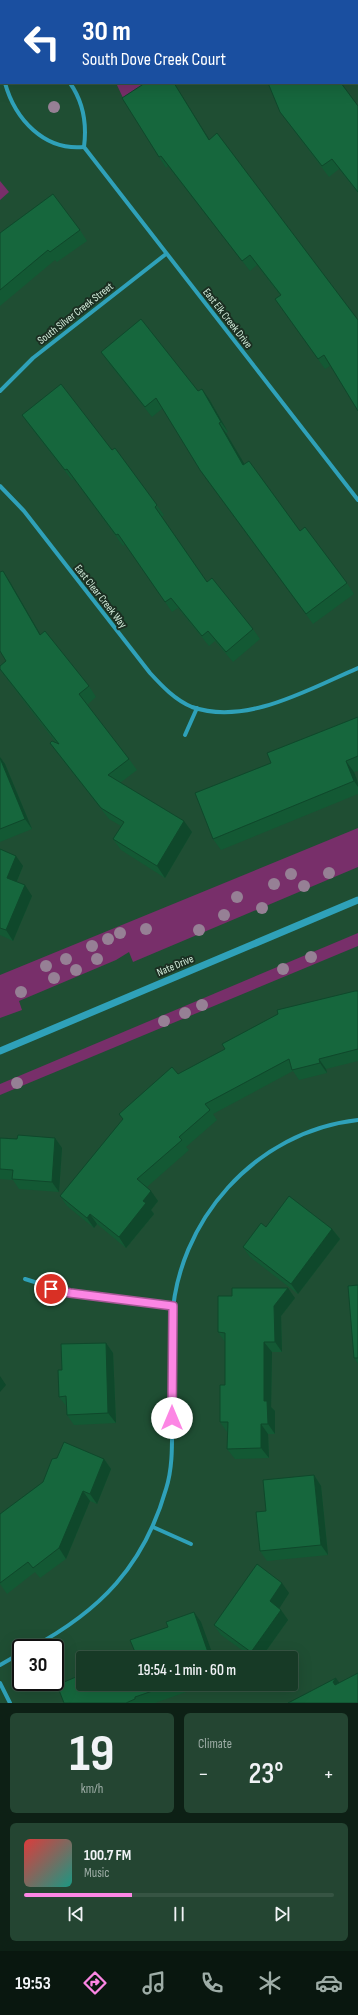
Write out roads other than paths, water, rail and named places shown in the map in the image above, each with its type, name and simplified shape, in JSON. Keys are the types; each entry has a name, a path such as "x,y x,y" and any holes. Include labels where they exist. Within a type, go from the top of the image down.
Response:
{"street":[{"path":"5,84 13,104 33,131 60,146 67,148 84,148 84,112 79,98 71,84"},
{"name":"East Elk Creek Drive","path":"84,148 358,500"},
{"name":"South Silver Creek Street","path":"0,391 33,358 166,254"},
{"name":"East Clear Creek Way","path":"0,486 24,511 150,673 174,697 197,708 220,713 251,710 285,699 358,668"},
{"path":"185,735 197,708"},
{"name":"Nate Drive","path":"0,1051 358,900"},
{"path":"47,1639 70,1626 97,1604 133,1564 153,1527 167,1487 171,1463 173,1306 178,1274 191,1242 211,1208 233,1182 277,1147 329,1126 358,1120"},
{"path":"25,1279 70,1293 173,1306"},
{"path":"153,1527 191,1544"},
{"path":"0,1665 12,1658"},
{"path":"0,1683 10,1703"}]}
